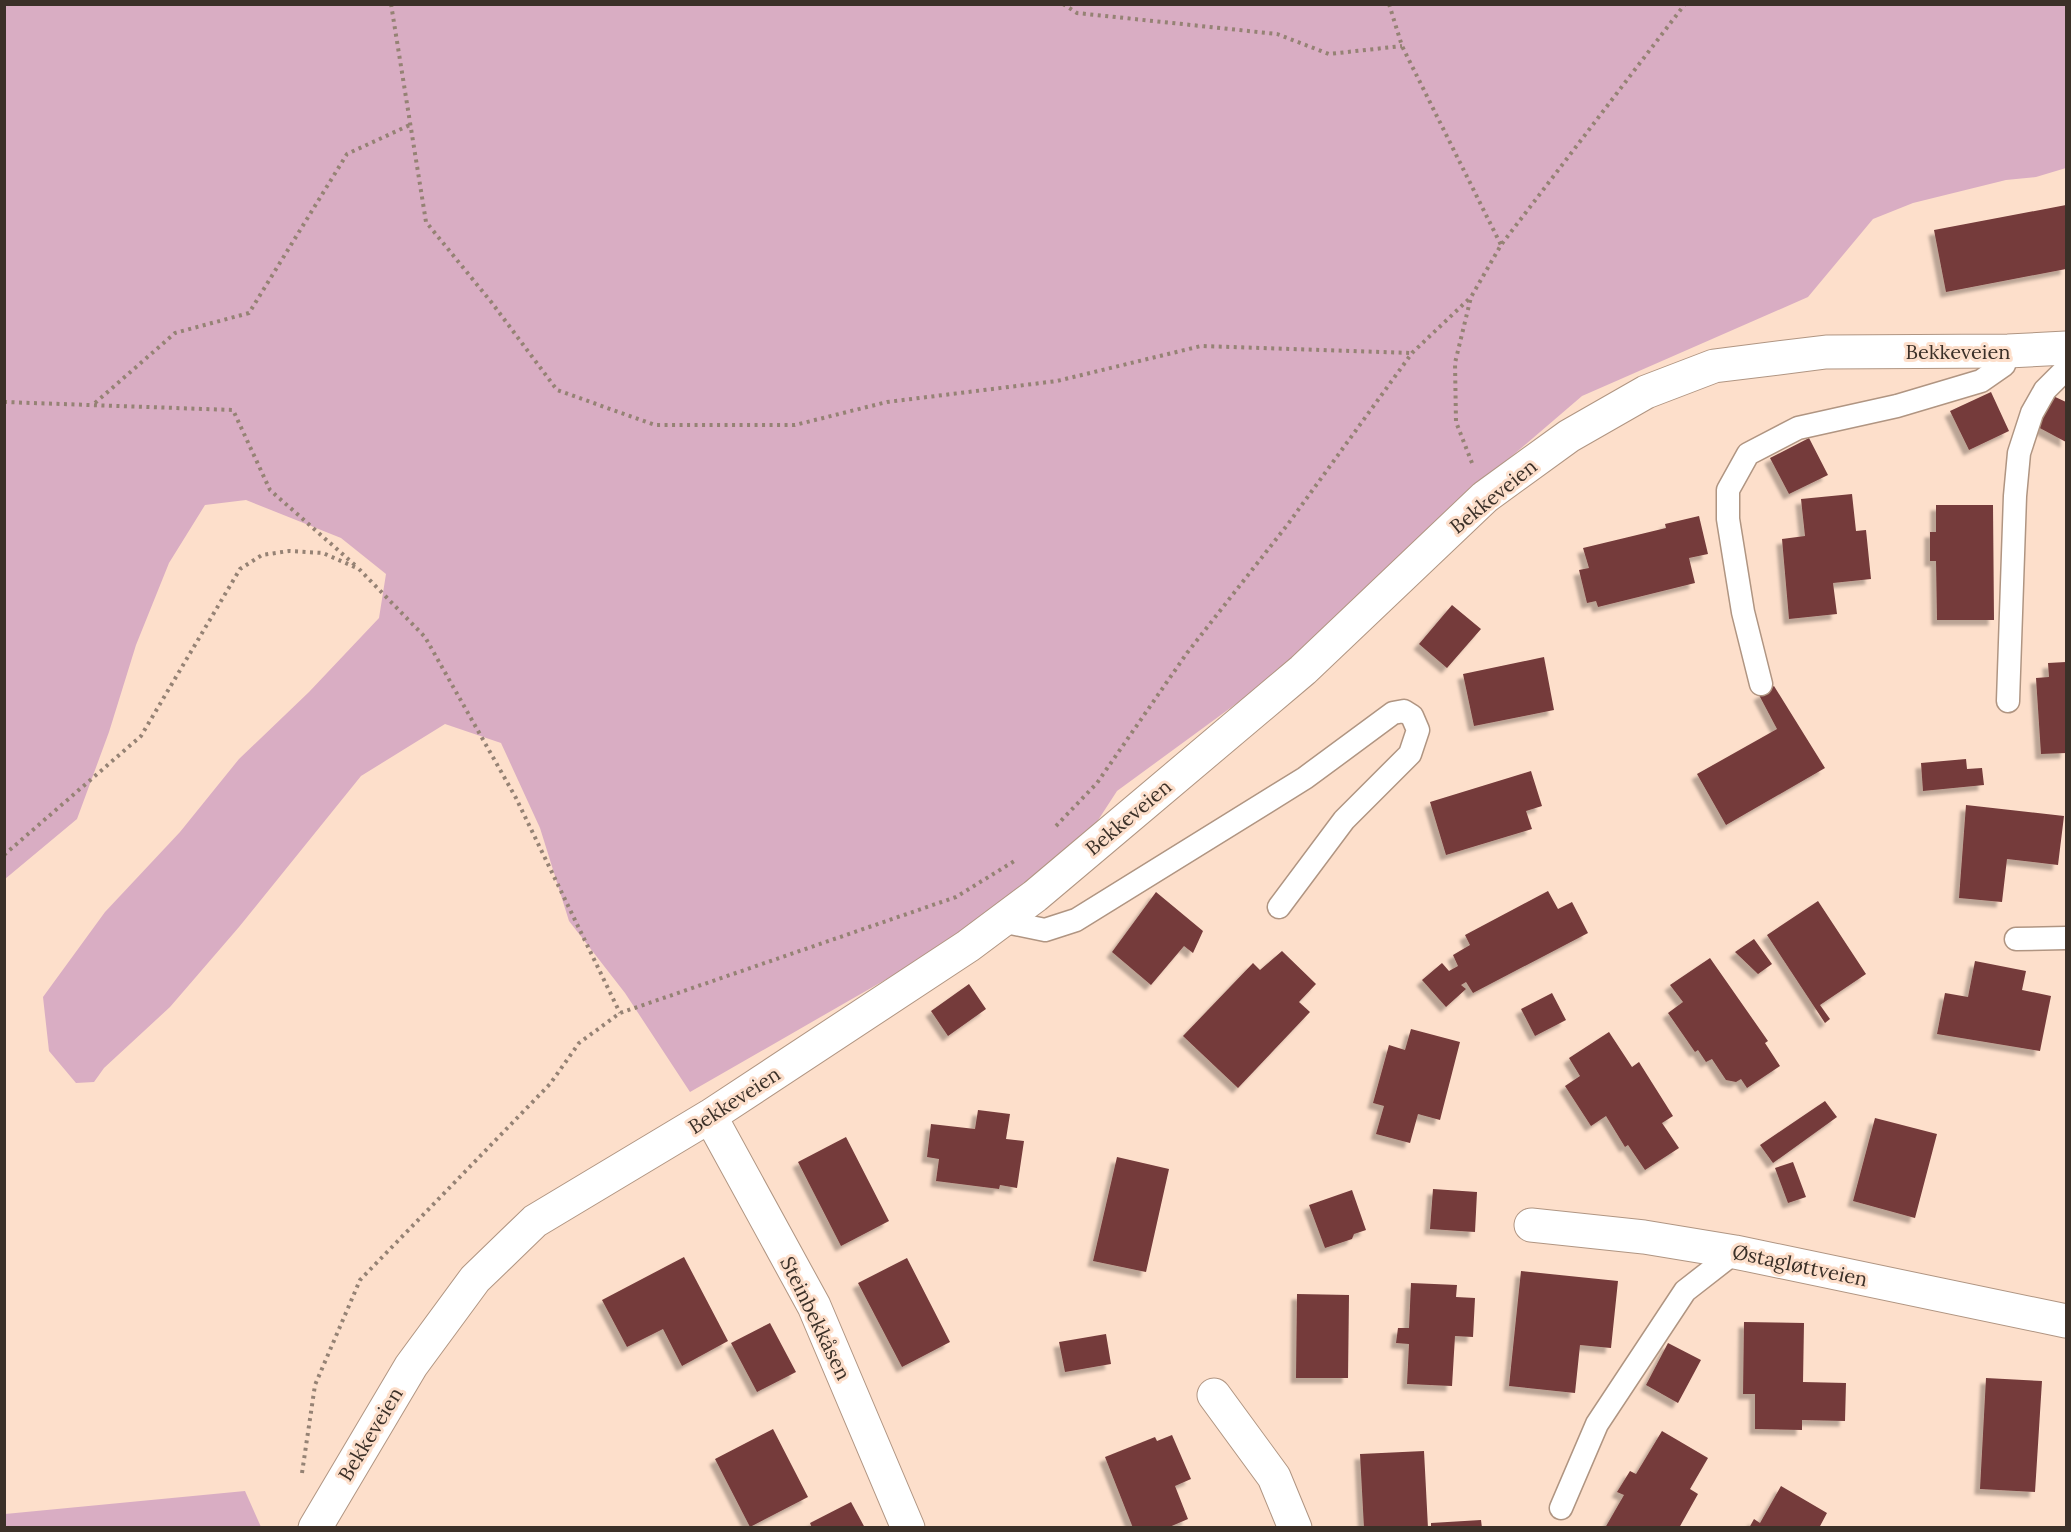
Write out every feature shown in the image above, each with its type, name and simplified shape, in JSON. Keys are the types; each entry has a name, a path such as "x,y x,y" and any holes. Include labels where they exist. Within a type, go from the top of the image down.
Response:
{"street":[{"name":"Bekkeveien","path":"315,1527 411,1366 475,1279 535,1221 710,1116 1001,921 1303,670 1485,497 1569,436 1646,392 1714,366 1826,352 2008,351 2067,348"},
{"name":"Steinbekkåsen","path":"710,1116 814,1306 908,1527"},
{"name":"Østagløttveien","path":"1531,1225 1644,1237 1735,1252 2067,1321"},
{"path":"1214,1395 1274,1477 1295,1527"}],"lane":[{"path":"1761,684 1743,612 1728,519 1728,490 1748,454 1798,428 1897,406 1981,381 2004,365 2008,351"},
{"path":"2008,701 2015,496 2019,453 2032,413 2045,390 2067,369"},
{"path":"1001,921 1026,928 1045,930 1076,920 1305,778 1393,713 1404,711 1412,716 1418,730 1410,753 1344,820 1279,907"},
{"path":"2016,939 2067,938"},
{"path":"1561,1508 1597,1424 1685,1292 1735,1252"}],"path":[{"path":"391,4 412,123 426,222 492,303 557,390 655,425 795,425 887,402 1057,381 1201,346 1412,353"},
{"path":"1063,4 1077,13 1277,34 1329,54 1401,46"},
{"path":"1389,4 1401,46 1501,245"},
{"path":"1485,497 1456,422 1455,363 1471,297 1501,245 1685,4"},
{"path":"95,403 176,333 249,313 347,153 412,123"},
{"path":"1051,831 1097,783 1186,652 1288,524 1412,353 1471,297"},
{"path":"4,402 95,403 233,410 270,490 359,569 425,637 516,798 620,1013"},
{"path":"4,855 141,736 240,569 262,555 289,551 323,553 359,569"},
{"path":"301,1480 315,1385 360,1280 550,1084 579,1043 620,1013 956,897 1026,854"}],"shaded area":[{"path":"5,5 2066,5 2066,168 2036,177 2006,180 1913,203 1873,219 1808,297 1582,396 1505,462 1382,597 1117,791 1080,848 972,930 690,1092 625,993 569,921 540,828 501,743 445,724 361,776 239,927 170,1007 104,1068 94,1082 76,1083 49,1051 43,997 105,912 180,832 239,759 309,692 379,618 386,574 341,538 246,500 205,505 169,563 136,645 109,732 77,819 5,879"},
{"path":"245,1491 261,1527 5,1527 5,1514"}],"building":[{"path":"2066,205 2066,269 1946,292 1934,230"},
{"path":"1991,392 2009,431 1969,450 1950,411"},
{"path":"2051,395 2066,402 2066,442 2036,426"},
{"path":"1809,438 1828,475 1789,494 1770,458"},
{"path":"1852,494 1856,531 1866,530 1871,579 1833,583 1837,614 1789,619 1782,539 1805,536 1801,499"},
{"path":"1936,505 1993,505 1994,620 1937,620 1936,561 1930,561 1930,532 1936,532"},
{"path":"1699,516 1708,554 1689,558 1695,583 1598,607 1596,601 1587,603 1579,570 1589,568 1583,548 1666,528 1665,524"},
{"path":"1452,605 1481,629 1447,668 1419,644"},
{"path":"1544,657 1554,710 1474,726 1463,674"},
{"path":"2066,662 2066,753 2041,754 2036,678 2049,677 2048,663"},
{"path":"1774,686 1825,768 1726,825 1697,774 1777,729 1759,695"},
{"path":"1966,759 1967,769 1982,768 1984,785 1923,791 1921,763"},
{"path":"1531,771 1542,806 1526,811 1532,829 1446,855 1430,802"},
{"path":"1966,805 2064,816 2058,865 2007,859 2002,902 1959,898"},
{"path":"1548,891 1558,909 1572,902 1588,933 1473,993 1466,982 1461,985 1466,989 1446,1007 1422,980 1442,963 1449,971 1458,966 1453,955 1470,945 1465,935"},
{"path":"1156,892 1203,931 1193,953 1184,946 1151,985 1112,952"},
{"path":"1818,901 1866,974 1820,1005 1830,1019 1825,1023 1767,935"},
{"path":"1754,939 1772,964 1758,974 1735,952"},
{"path":"1282,951 1316,984 1299,1002 1310,1012 1238,1088 1183,1036 1253,963 1260,970"},
{"path":"1710,958 1768,1041 1765,1043 1780,1066 1747,1088 1741,1079 1736,1082 1726,1080 1712,1059 1706,1062 1698,1050 1695,1052 1668,1013 1683,1002 1670,985"},
{"path":"1975,961 2026,971 2022,990 2051,996 2040,1051 1937,1034 1945,993 1968,997"},
{"path":"969,984 986,1009 948,1036 931,1011"},
{"path":"1552,993 1566,1020 1535,1036 1521,1009"},
{"path":"1411,1029 1460,1042 1440,1120 1418,1114 1410,1143 1376,1134 1384,1106 1373,1103 1389,1045 1405,1050"},
{"path":"1609,1032 1632,1067 1639,1062 1673,1116 1662,1123 1679,1148 1645,1170 1628,1145 1625,1147 1606,1116 1591,1126 1565,1086 1580,1076 1569,1058"},
{"path":"1825,1101 1837,1117 1773,1163 1760,1145"},
{"path":"978,1110 1010,1114 1006,1139 1024,1141 1017,1188 1000,1185 999,1189 936,1181 939,1159 927,1157 931,1124 975,1129"},
{"path":"1875,1118 1937,1134 1915,1218 1853,1201"},
{"path":"846,1137 889,1221 841,1246 798,1162"},
{"path":"1117,1157 1169,1169 1146,1272 1093,1261"},
{"path":"1793,1162 1806,1197 1788,1203 1775,1168"},
{"path":"1433,1189 1477,1192 1475,1232 1430,1229"},
{"path":"1352,1190 1366,1230 1354,1234 1352,1239 1325,1248 1309,1205"},
{"path":"684,1257 728,1341 682,1366 663,1329 627,1347 602,1300"},
{"path":"907,1258 950,1342 902,1367 858,1283"},
{"path":"1521,1271 1618,1281 1611,1348 1580,1345 1575,1393 1509,1386"},
{"path":"1411,1283 1457,1285 1456,1297 1475,1298 1473,1337 1455,1336 1452,1386 1407,1384 1409,1344 1396,1343 1398,1328 1409,1328"},
{"path":"1297,1294 1349,1295 1348,1378 1296,1378"},
{"path":"1744,1322 1804,1323 1803,1382 1846,1383 1845,1421 1802,1420 1802,1430 1755,1429 1755,1394 1743,1394"},
{"path":"770,1323 796,1372 757,1392 731,1343"},
{"path":"1106,1334 1111,1364 1065,1372 1059,1342"},
{"path":"1668,1343 1701,1360 1678,1403 1646,1385"},
{"path":"1986,1378 2042,1381 2035,1492 1980,1489"},
{"path":"773,1429 808,1497 750,1527 715,1459"},
{"path":"1662,1431 1708,1458 1690,1489 1698,1494 1679,1528 1605,1528 1624,1495 1617,1492 1630,1471 1636,1474"},
{"path":"1172,1435 1191,1479 1175,1486 1188,1519 1167,1528 1133,1528 1105,1457 1155,1437 1157,1441"},
{"path":"1424,1451 1428,1528 1364,1528 1360,1454"},
{"path":"1781,1486 1827,1513 1819,1528 1749,1528 1754,1519 1760,1523"},
{"path":"851,1502 865,1528 812,1528 810,1523"},
{"path":"1481,1520 1482,1528 1431,1528 1431,1523"}]}
